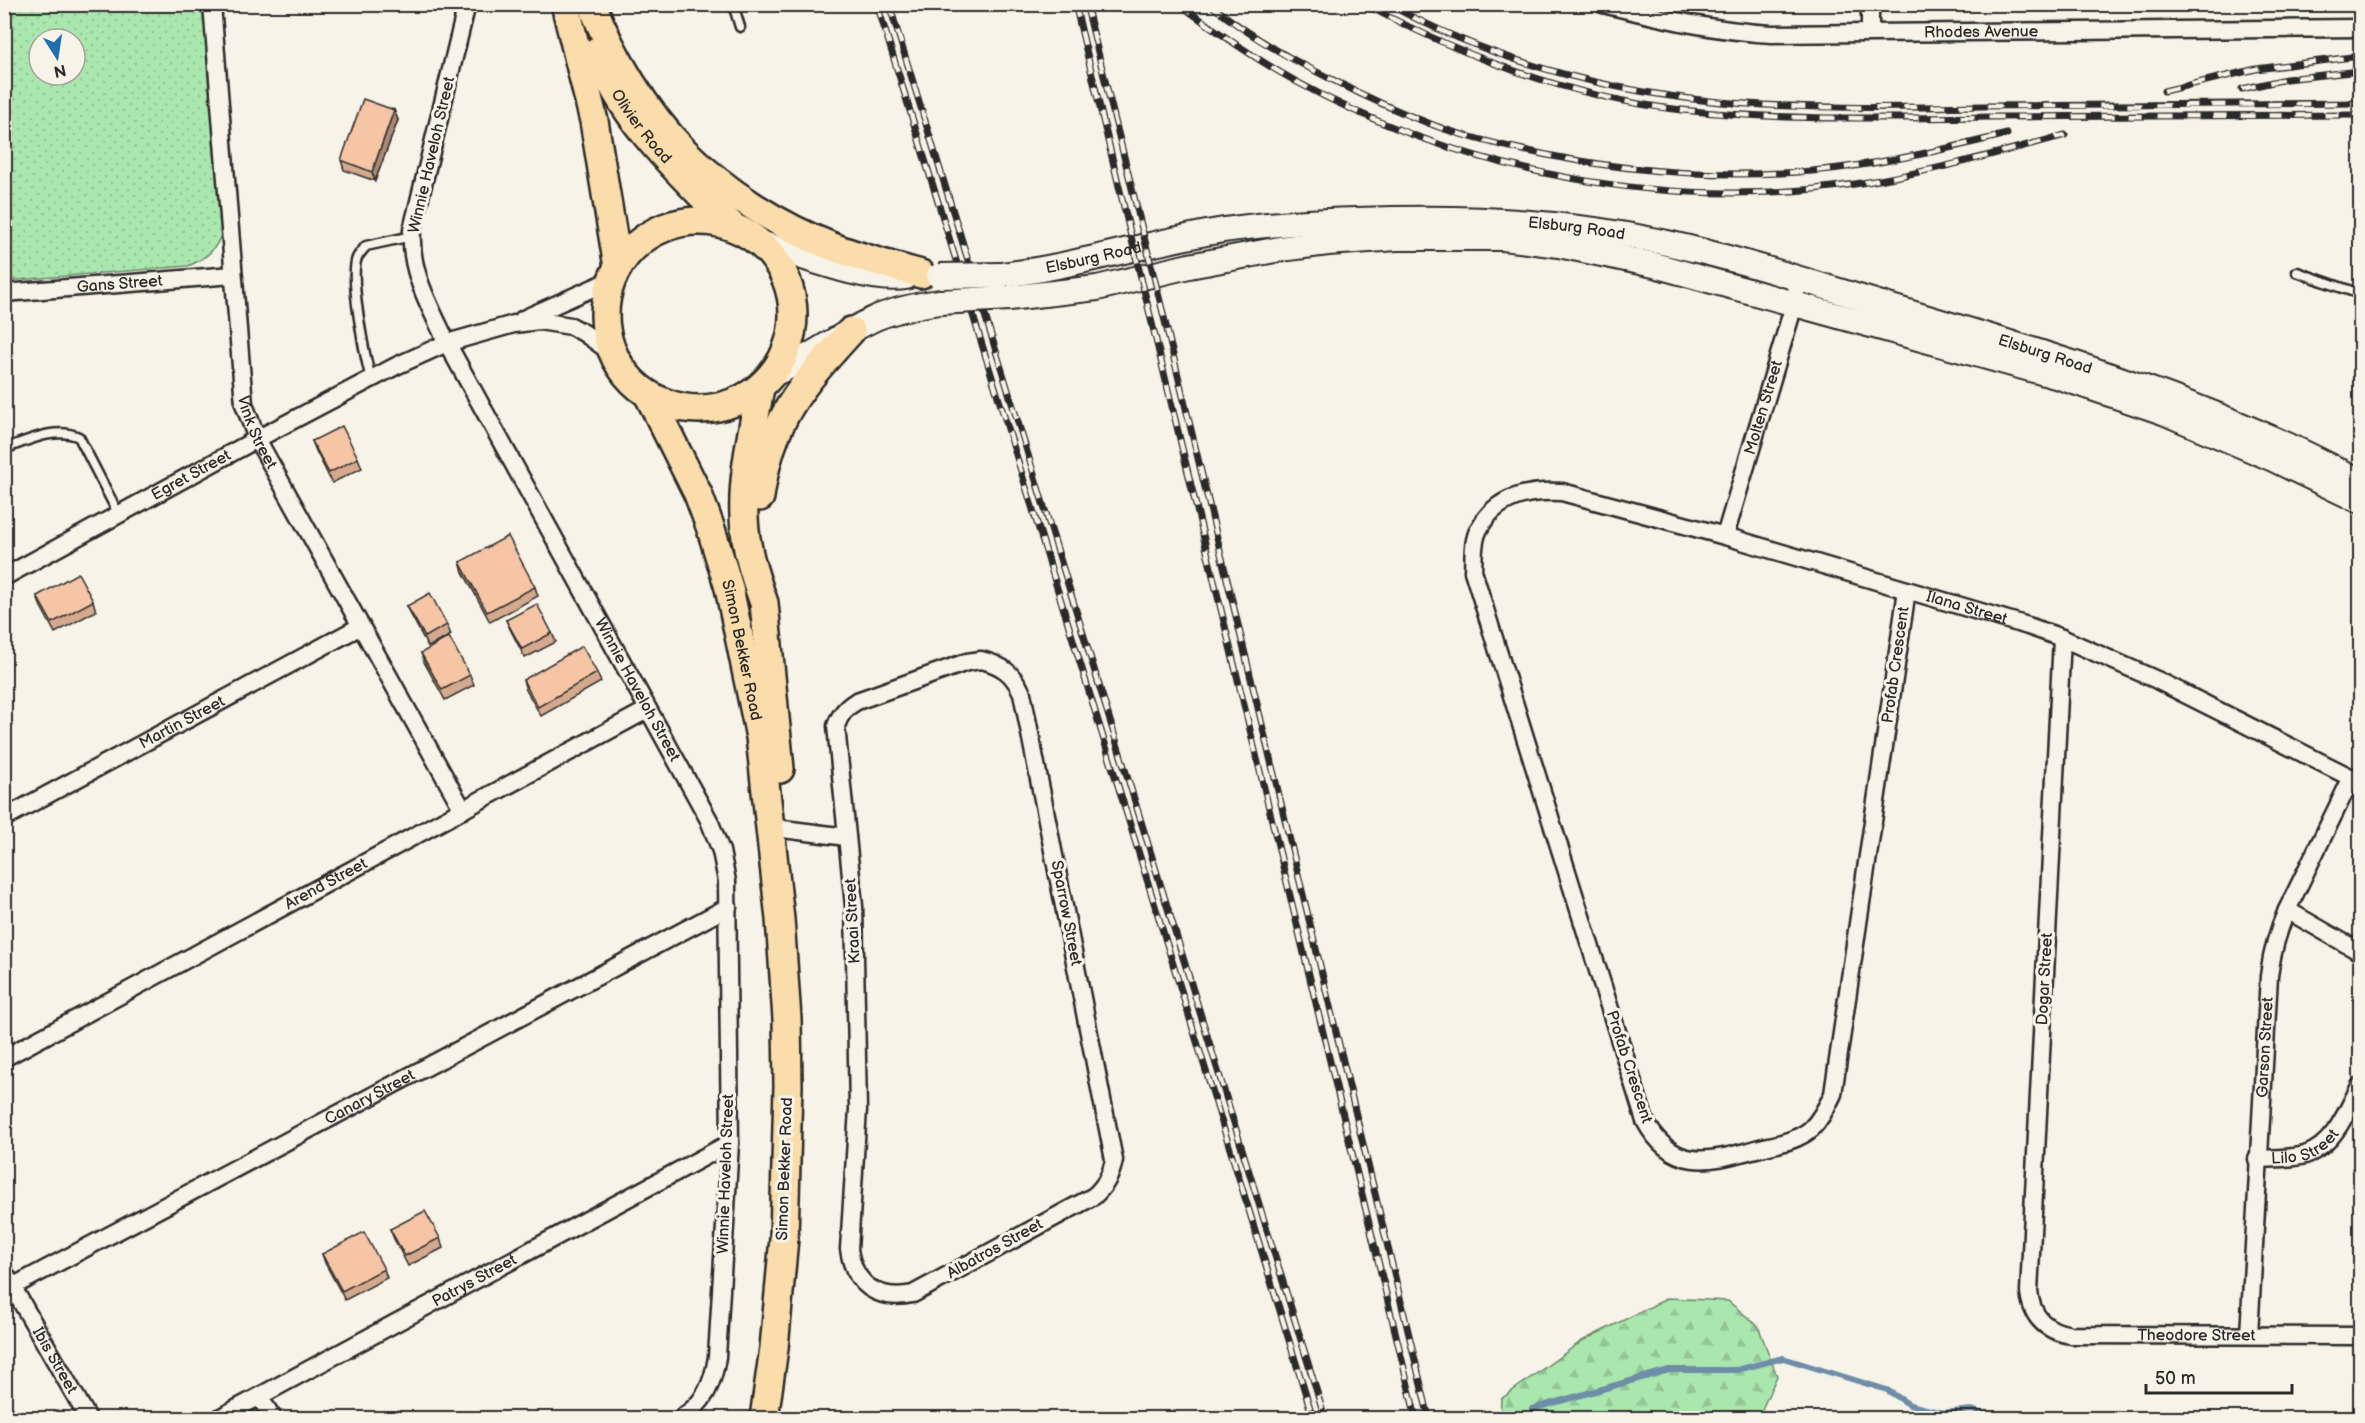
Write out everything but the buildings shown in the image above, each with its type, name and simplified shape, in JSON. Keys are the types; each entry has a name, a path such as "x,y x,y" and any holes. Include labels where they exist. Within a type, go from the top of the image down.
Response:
{"main road":[{"name":"Olivier Road","path":"565,4 594,122 614,274"},
{"name":"Olivier Road","path":"583,4 598,55 615,93 642,131 733,227"},
{"path":"591,4 613,51 657,118 684,151 715,177 752,205 832,247 930,275"},
{"name":"Elsburg Road","path":"760,243 834,267 899,278 930,275 1002,275 1077,263 1223,230 1318,222 1396,219 1503,221 1611,234 1666,243 1798,279 2065,361 2169,397 2278,441 2361,481"},
{"path":"701,221 733,227 760,243 779,264 790,290 794,317 789,344 766,381 734,403 705,409 676,407 649,396 627,377 612,353 605,329 605,304 614,274 639,242 668,226 701,221"},
{"name":"Elsburg Road","path":"766,381 879,317 940,302 1009,298 1097,288 1189,266 1280,249 1397,238 1491,238 1559,245 1609,255 2059,377 2163,412 2273,459 2361,501"},
{"path":"764,603 759,517 760,495 772,440 796,393 851,331"},
{"name":"Simon Bekker Road","path":"764,1419 774,1348 784,1227 788,1086 787,1019 776,826 779,739 764,603 755,577 744,519 744,491 766,381"},
{"name":"Simon Bekker Road","path":"649,396 698,495 729,588 776,826"}],"street":[{"name":"Vink Street","path":"212,4 244,404 257,439 463,810"},
{"name":"Winnie Haveloh Street","path":"467,4 412,236 412,258 419,283 447,343 709,820 721,851 727,881 730,1143 717,1357 714,1377 705,1396 686,1415"},
{"name":"Rhodes Avenue","path":"1603,4 1685,24 1730,32 1772,34 2361,28"},
{"path":"1870,4 1870,32"},
{"path":"514,324 614,274"},
{"name":"Gans Street","path":"4,293 233,275"},
{"name":"Molten Street","path":"1725,536 1794,305 1798,279"},
{"path":"514,324 539,321 571,326 612,353"},
{"name":"Egret Street","path":"4,577 370,380 447,343 514,324"},
{"name":"Ilana Street","path":"1488,516 1504,502 1521,493 1539,490 1562,492 1725,536 1906,590 2062,638 2157,680 2356,779"},
{"name":"Profab Crescent","path":"1488,516 1478,530 1473,571 1641,1110 1654,1139 1670,1151 1691,1160 1712,1160 1790,1141 1809,1130 1822,1116 1833,1094 1906,590"},
{"name":"Martin Street","path":"4,818 361,626"},
{"name":"Dogar Street","path":"2037,1317 2030,1305 2029,1292 2062,638"},
{"name":"Kraai Street","path":"869,1288 858,1277 851,1264 849,1249 858,1109 854,906 836,726 847,706 857,701 967,662 981,660 994,663"},
{"name":"Sparrow Street","path":"994,663 1007,670 1016,680 1022,693 1113,1146 1114,1160 1111,1174"},
{"name":"Arend Street","path":"4,1058 647,710"},
{"name":"Garson Street","path":"2249,1335 2257,1159 2269,976 2278,931 2287,910 2356,779"},
{"path":"776,826 847,837"},
{"name":"Canary Street","path":"8,1280 728,907"},
{"path":"2287,910 2361,952"},
{"name":"Lilo Street","path":"2257,1159 2305,1155 2322,1146 2334,1132 2361,1086"},
{"name":"Patrys Street","path":"219,1419 730,1143"},
{"name":"Albatros Street","path":"869,1288 882,1295 897,1297 913,1294 1094,1196 1111,1174"},
{"name":"Ibis Street","path":"8,1280 88,1419"},
{"name":"Theodore Street","path":"2037,1317 2046,1326 2071,1335 2361,1336"},
{"path":"260,1398 273,1419"}],"lane":[{"path":"704,4 714,4"},
{"path":"733,4 740,27"},
{"path":"370,380 361,343 356,276 357,259 366,246 412,236"},
{"path":"2297,272 2361,294"},
{"path":"4,448 58,433 70,432 79,436 119,515"}],"green space":[{"path":"5,5 204,5 223,230 214,248 201,260 188,266 5,281"},
{"path":"1668,1298 1728,1301 1758,1326 1777,1376 1758,1418 1500,1418 1501,1399 1582,1341"}],"waterway":[{"path":"1542,1418 1532,1409 1669,1370 1737,1370 1783,1358 1887,1390 1910,1405 1942,1413 1972,1410 1995,1418"}],"railway":[{"path":"877,4 1313,1418"},
{"path":"889,4 1325,1418"},
{"path":"1075,4 1416,1418"},
{"path":"1086,4 1162,309 1429,1418"},
{"path":"1179,4 1281,73 1361,114 1428,140 1497,162 1568,178 1639,188 1712,193 1784,191 1855,184 1908,174 2065,135"},
{"path":"1210,4 1239,26 1285,55 1358,93 1410,116 1478,139 1591,163 1701,173 1812,171 1910,156 2007,134"},
{"path":"1364,4 1439,41 1518,72 1599,96 1682,110 1759,116 1837,118 2360,115"},
{"path":"1388,4 1477,46 1523,62 1618,87 1715,102 1846,107 2360,103"},
{"path":"2164,91 2256,69 2360,56"},
{"path":"2242,89 2286,79 2360,71"}]}
